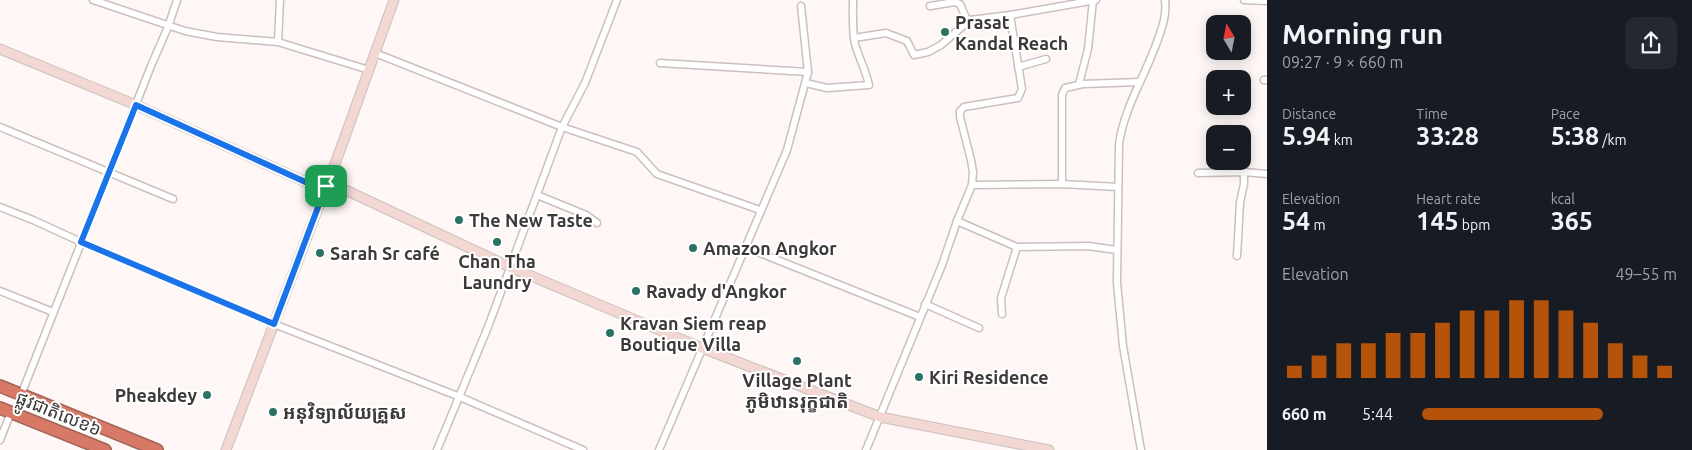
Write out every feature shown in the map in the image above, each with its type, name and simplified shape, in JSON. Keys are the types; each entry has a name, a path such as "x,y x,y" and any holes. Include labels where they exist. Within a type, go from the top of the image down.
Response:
{"highway":[{"name":"ផ្លូវជាតិលេខ៦","path":"0,386 157,450"},
{"name":"ផ្លូវជាតិលេខ៦","path":"0,408 105,450"}],"street":[{"path":"93,0 168,27 217,37 278,42 369,70"},
{"path":"22,395 177,0"},
{"path":"278,42 280,0"},
{"path":"226,450 394,0"},
{"path":"437,450 460,397 562,127 585,83 617,0"},
{"path":"806,83 827,88 869,85 854,38 852,0"},
{"path":"930,6 955,2 960,4 966,18 975,21 1094,0 1088,49 1079,84"},
{"path":"1141,450 1138,422 1123,346 1116,283 1120,132 1149,64 1163,24 1165,0"},
{"path":"1244,0 1267,1"},
{"path":"659,450 787,150 808,72 800,6"},
{"path":"866,450 942,265 972,185 973,172 960,111 964,107 1018,98 1021,95 1022,89 1010,15"},
{"path":"854,38 886,33 907,41 914,55 928,52 941,45 970,20"},
{"path":"0,49 136,105 312,185 337,186 510,267 702,348 880,417 1049,450"},
{"path":"375,53 562,127 638,152 657,174 760,210"},
{"path":"1018,67 1046,59"},
{"path":"660,63 808,72"},
{"path":"1062,184 1062,95 1065,88 1079,84 1140,82"},
{"path":"0,127 173,199"},
{"path":"1237,256 1244,172"},
{"path":"1198,173 1244,172 1267,174"},
{"path":"972,185 1062,184 1118,187"},
{"path":"537,195 586,215 598,223"},
{"path":"0,207 274,324 460,397 583,450"},
{"path":"957,221 1017,247 1088,246 1117,250"},
{"path":"745,247 920,317"},
{"path":"1002,314 1001,298 1017,247"},
{"path":"0,291 53,312"},
{"path":"925,304 979,328"},
{"path":"0,440 11,412"}],"place":[{"name":"Prasat Kandal Reach","path":"945,32"},
{"name":"The New Taste","path":"459,220"},
{"name":"Chan Tha Laundry","path":"497,242"},
{"name":"Amazon Angkor","path":"693,248"},
{"name":"Sarah Sr café","path":"320,253"},
{"name":"Ravady d'Angkor","path":"636,291"},
{"name":"Kravan Siem reap Boutique Villa","path":"610,333"},
{"name":"Village Plant ភូមិឋានរុក្ខជាតិ","path":"797,361"},
{"name":"Kiri Residence","path":"919,377"},
{"name":"Pheakdey","path":"207,395"},
{"name":"អនុវិទ្យាល័យគ្រួស","path":"273,412"}],"route":[{"path":"136,105 312,185 326,186 274,324 81,242 136,105"}]}
